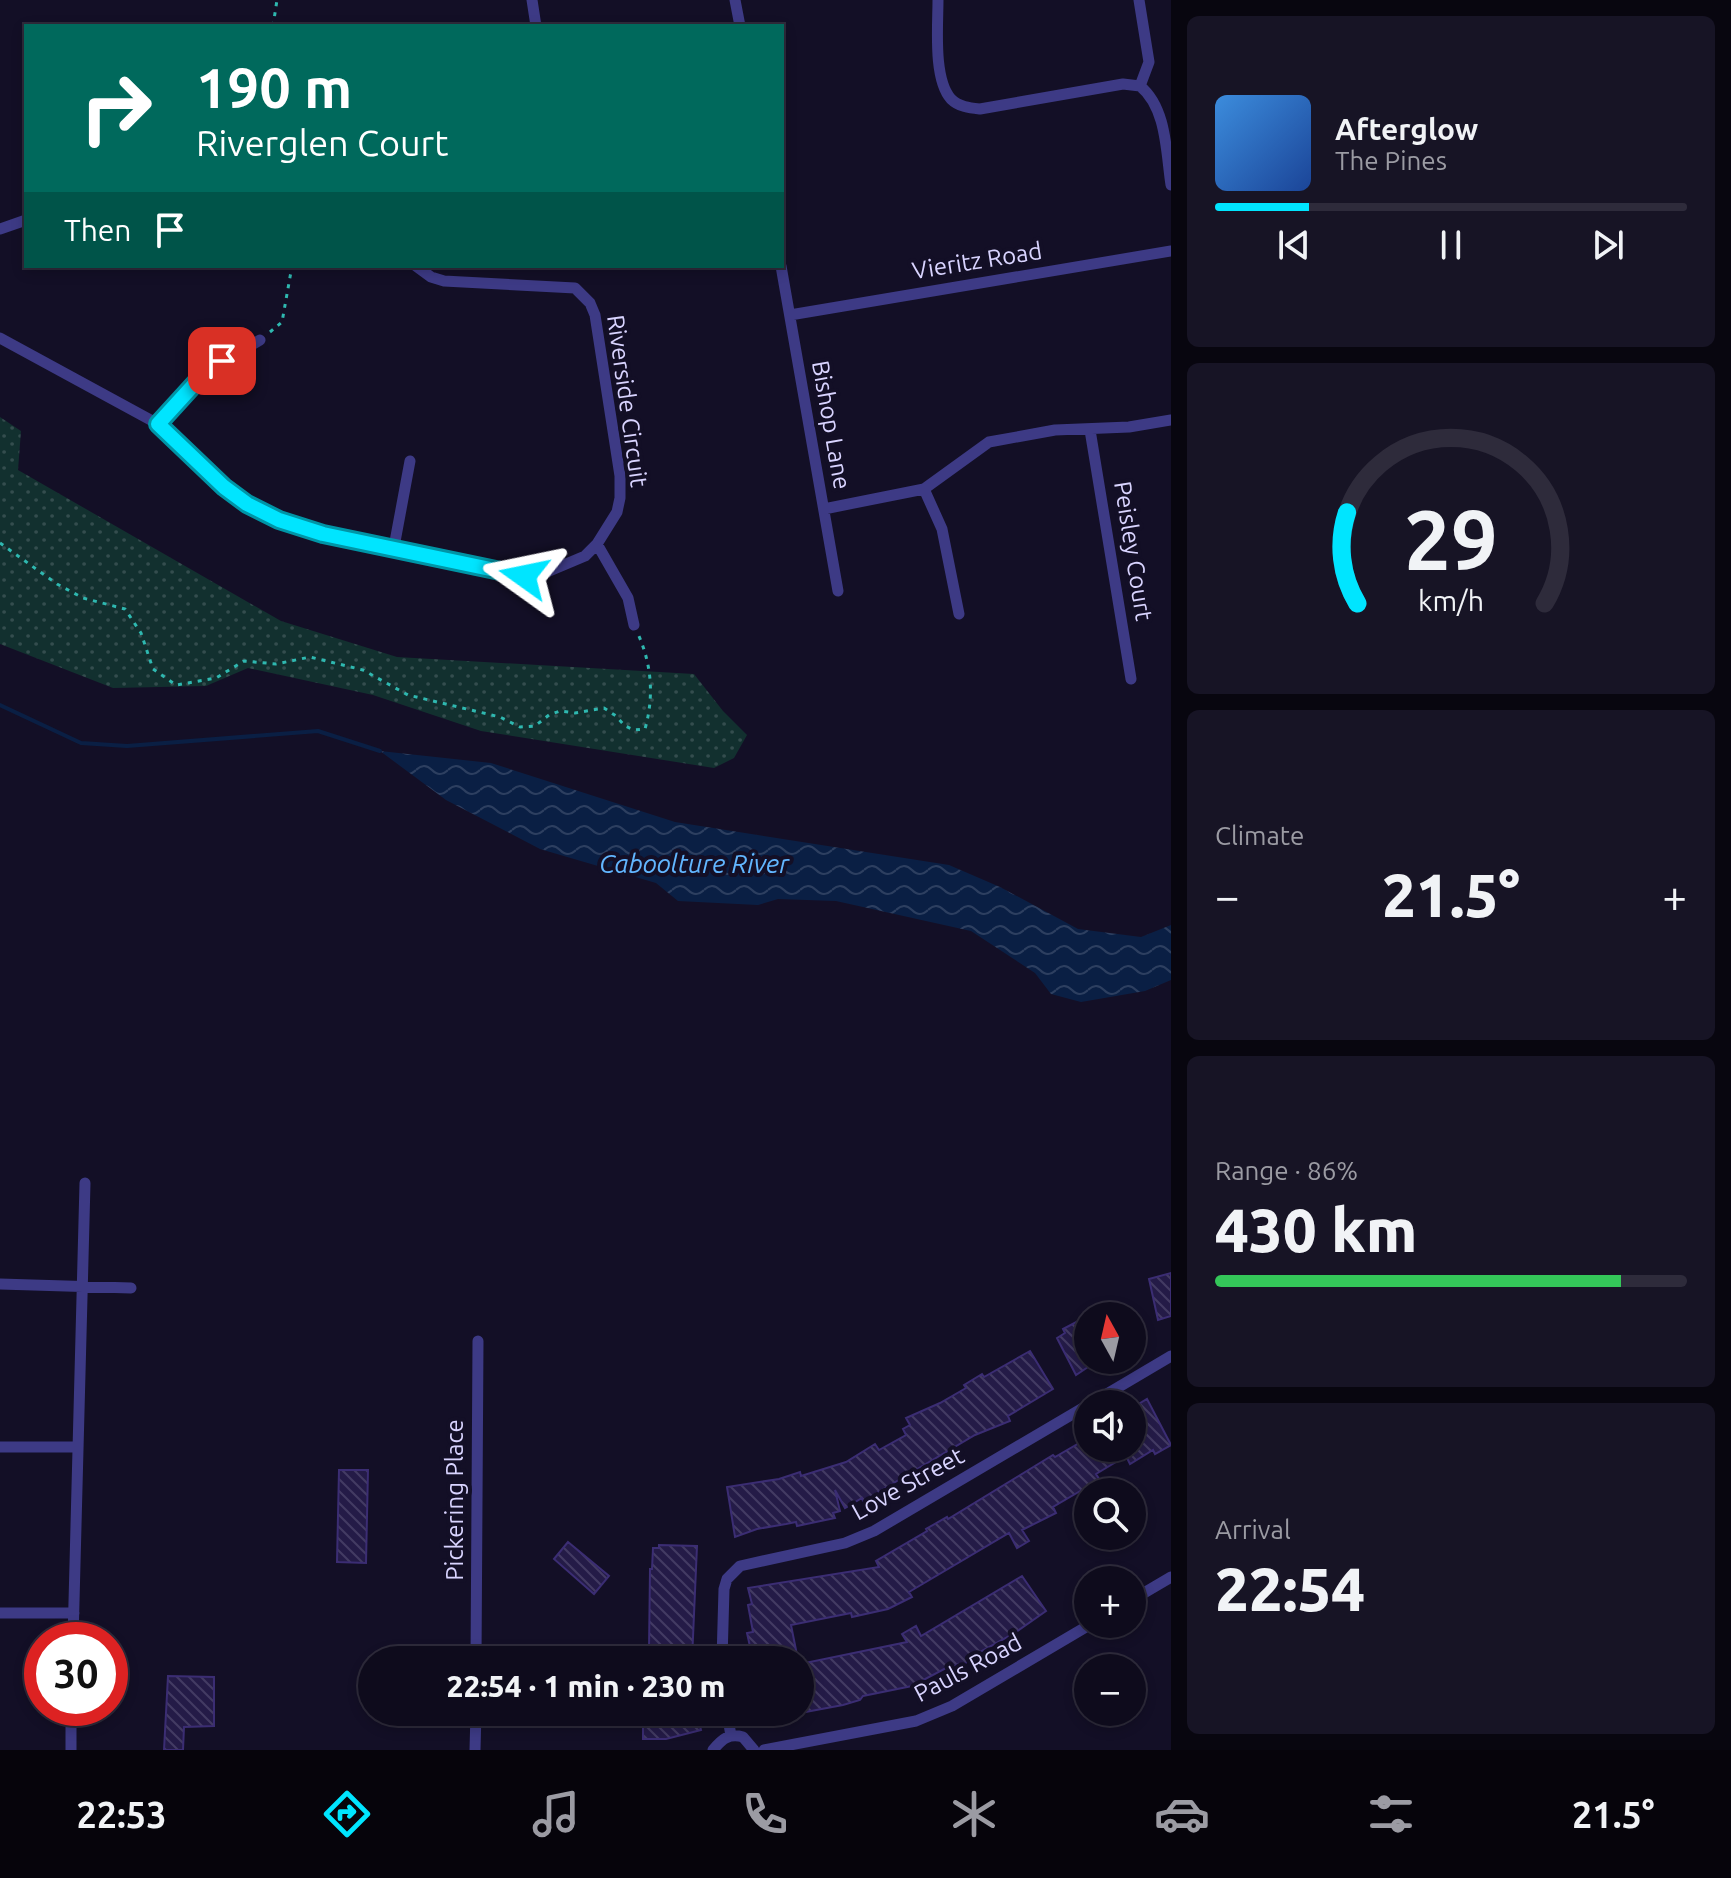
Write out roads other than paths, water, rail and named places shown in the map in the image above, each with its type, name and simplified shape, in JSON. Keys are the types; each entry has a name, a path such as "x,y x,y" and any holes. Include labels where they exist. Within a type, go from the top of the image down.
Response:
{"street":[{"path":"532,0 536,24"},
{"path":"735,0 740,24"},
{"path":"938,0 938,53 943,81 952,101 965,108 980,109 1123,84 1140,86 1152,96 1158,108 1171,185"},
{"path":"1139,0 1149,62 1140,86"},
{"path":"0,229 24,221"},
{"name":"Vieritz Road","path":"790,315 1171,251"},
{"name":"Riverside Circuit","path":"0,338 158,424 224,487 247,504 279,520 323,534 524,576 567,566 585,556 597,544 617,512 620,498 620,476 595,315 590,303 575,288 566,286 444,281 419,268"},
{"name":"Bishop Lane","path":"781,268 838,591"},
{"path":"158,424 210,370 260,340"},
{"path":"824,509 924,489 989,442 1055,430 1129,427 1171,420"},
{"name":"Peisley Court","path":"1090,430 1131,679"},
{"path":"394,547 410,461"},
{"path":"924,489 942,529 959,614"},
{"path":"597,544 628,598 634,625"},
{"path":"74,1622 85,1183"},
{"path":"0,1284 131,1288"},
{"name":"Pickering Place","path":"476,1646 478,1341"},
{"name":"Love Street","path":"1114,1390 1171,1356"},
{"name":"Love Street","path":"722,1646 724,1589 727,1579 740,1566 845,1543 874,1531 1074,1414"},
{"path":"0,1447 77,1447"},
{"path":"1146,1592 1171,1577"},
{"path":"0,1613 74,1613"},
{"name":"Pauls Road","path":"764,1750 916,1721 952,1706 1074,1634"},
{"path":"71,1726 71,1750"},
{"path":"475,1750 476,1726"},
{"path":"729,1726 731,1736"},
{"path":"714,1749 731,1736 743,1737 754,1750"}],"water":[{"name":"Caboolture River","path":"380,751 491,763 675,822 949,865 1000,887 1078,929 1141,937 1171,925 1171,980 1145,991 1081,1002 1051,994 1035,973 971,931 836,901 778,899 758,905 678,901 656,883 540,849 446,800"}],"waterway":[{"name":"Caboolture River","path":"0,705 81,743 127,746 318,731 380,751"}]}
